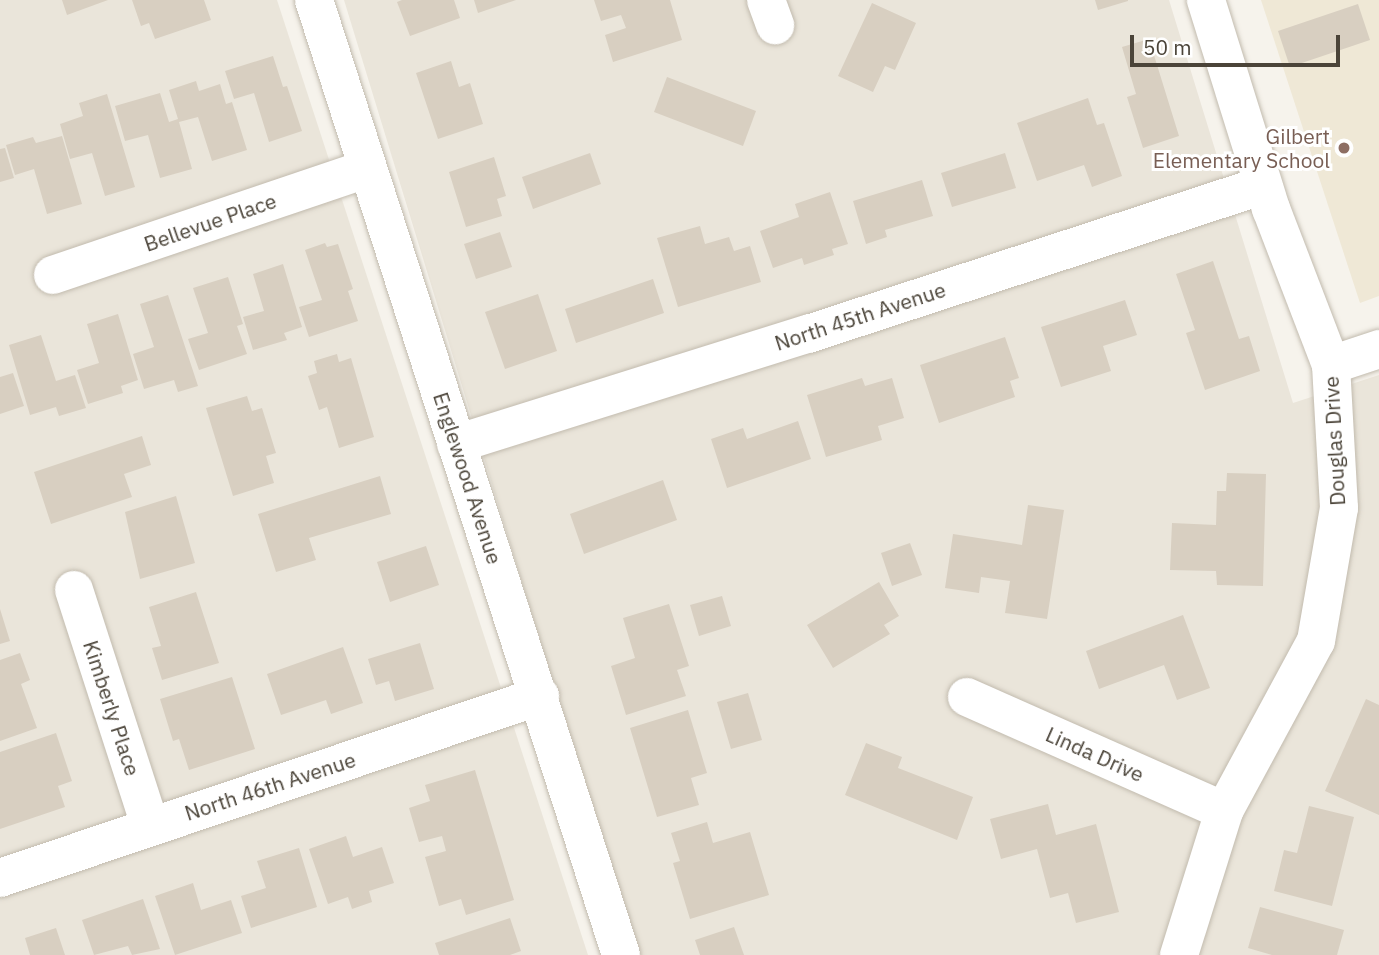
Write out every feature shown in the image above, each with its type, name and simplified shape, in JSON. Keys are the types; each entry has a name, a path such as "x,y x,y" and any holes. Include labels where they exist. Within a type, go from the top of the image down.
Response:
{"street":[{"name":"Englewood Avenue","path":"314,0 540,696 621,955"},
{"name":"Douglas Drive","path":"1179,955 1224,811 1316,642 1339,508 1331,365 1263,185 1206,0"},
{"name":"Bellevue Place","path":"53,275 367,169"},
{"name":"North 45th Avenue","path":"456,444 808,334 1263,185"},
{"path":"1331,365 1379,349"},
{"name":"Kimberly Place","path":"74,590 150,826"},
{"name":"North 46th Avenue","path":"0,878 540,696"},
{"name":"Linda Drive","path":"967,697 1224,811"}],"shaded area":[{"path":"0,0 277,0 588,955 0,955"},
{"path":"344,0 1169,0 1293,403 1379,375 1379,955 636,955"},
{"name":"Gilbert Elementary School","path":"1261,0 1379,0 1379,296 1360,303"}],"building":[{"path":"62,0 108,0 67,15"},
{"path":"132,0 204,0 211,20 155,39 149,23 141,26"},
{"path":"454,0 460,18 410,36 397,2"},
{"path":"474,0 516,0 478,13"},
{"path":"594,0 670,0 682,40 613,62 605,35 626,28 621,15 601,21"},
{"path":"1095,0 1128,0 1128,1 1098,10"},
{"path":"872,3 916,23 895,70 885,66 873,92 838,76"},
{"path":"1358,4 1370,40 1290,67 1278,31"},
{"path":"1149,39 1179,136 1143,148 1127,97 1136,94 1122,47"},
{"path":"273,56 283,87 287,86 302,131 269,142 254,93 234,99 225,71"},
{"path":"451,61 459,87 470,83 483,124 438,139 416,73"},
{"path":"667,77 756,111 743,146 654,112"},
{"path":"196,81 199,91 220,84 226,104 232,102 247,150 212,161 198,117 179,122 192,169 160,178 148,135 125,141 115,106 160,93 169,122 178,119 169,90"},
{"path":"107,94 135,187 105,196 92,153 70,159 60,124 83,116 79,103"},
{"path":"1088,98 1097,125 1104,123 1122,176 1092,187 1084,165 1037,181 1017,123"},
{"path":"62,136 82,204 47,214 34,169 15,175 6,145 33,137 36,143"},
{"path":"5,148 14,178 0,182 0,149"},
{"path":"590,153 601,184 533,209 522,177"},
{"path":"1005,153 1016,188 952,207 941,173"},
{"path":"494,157 506,196 497,199 502,216 466,227 449,172"},
{"path":"922,180 933,216 885,230 887,237 866,244 853,201"},
{"path":"830,192 848,244 832,249 834,255 804,265 802,258 773,268 760,231 799,217 795,204"},
{"path":"700,226 705,244 729,237 734,251 750,246 761,282 678,307 657,238"},
{"path":"500,232 512,267 476,279 464,244"},
{"path":"325,243 327,247 338,244 353,289 348,291 358,321 309,337 299,307 322,300 305,250"},
{"path":"1213,261 1239,339 1249,336 1260,371 1205,390 1186,333 1195,330 1176,274"},
{"path":"283,264 302,327 284,333 287,340 253,350 243,317 264,311 253,274"},
{"path":"228,277 243,324 237,326 247,354 199,370 188,339 208,333 193,288"},
{"path":"653,279 664,313 576,343 565,309"},
{"path":"538,294 557,351 505,369 485,312"},
{"path":"168,295 198,386 178,392 174,380 144,389 133,354 154,347 140,304"},
{"path":"1125,300 1137,335 1103,346 1111,371 1061,387 1041,327"},
{"path":"118,314 138,380 121,386 123,393 88,404 77,370 99,363 87,324"},
{"path":"41,335 56,381 75,375 86,408 59,416 56,407 30,415 9,345"},
{"path":"1005,337 1019,378 1010,381 1015,397 939,423 920,365"},
{"path":"337,354 339,362 351,358 374,437 339,448 327,407 319,410 308,376 317,373 314,361"},
{"path":"13,373 24,406 0,414 0,377"},
{"path":"862,378 865,386 892,378 904,418 878,426 882,440 826,457 807,395"},
{"path":"247,396 252,411 262,408 276,453 266,456 274,483 233,496 206,408"},
{"path":"798,421 811,459 727,488 711,439 743,428 747,439"},
{"path":"142,436 151,465 124,474 132,497 51,524 34,472"},
{"path":"1227,473 1266,474 1263,586 1217,585 1216,571 1170,570 1172,523 1216,525 1217,491 1226,491"},
{"path":"380,476 391,514 309,538 316,560 276,572 258,514"},
{"path":"663,480 677,520 584,554 570,514"},
{"path":"176,496 195,563 140,579 125,512"},
{"path":"1028,505 1064,510 1047,619 1005,613 1010,581 981,577 979,593 945,588 953,534 1022,545"},
{"path":"910,543 922,575 892,586 881,553"},
{"path":"426,546 439,585 390,602 377,562"},
{"path":"879,582 899,616 884,625 890,634 833,668 807,625"},
{"path":"196,592 219,663 162,680 152,648 161,646 149,607"},
{"path":"722,596 731,626 699,636 690,605"},
{"path":"669,604 689,666 677,670 686,696 626,715 611,666 635,658 623,618"},
{"path":"0,609 10,641 0,644"},
{"path":"1183,615 1210,688 1177,700 1164,665 1099,689 1086,651"},
{"path":"420,643 434,689 395,701 389,681 376,685 368,659"},
{"path":"343,647 363,703 331,714 326,700 281,715 267,674"},
{"path":"20,653 30,680 21,684 37,728 0,741 0,660"},
{"path":"232,677 255,749 189,770 179,739 173,741 160,699"},
{"path":"748,693 762,740 731,749 717,702"},
{"path":"1366,699 1379,705 1379,815 1325,791"},
{"path":"688,710 707,773 691,778 699,805 657,817 630,728"},
{"path":"56,733 72,781 58,786 65,807 0,829 0,752"},
{"path":"866,743 902,757 898,768 973,797 957,840 845,795"},
{"path":"475,770 514,900 466,915 461,899 439,906 425,857 446,851 442,836 419,842 409,808 430,801 425,785"},
{"path":"1048,804 1056,835 1096,824 1119,912 1076,923 1068,893 1050,898 1037,849 1001,859 990,819"},
{"path":"1309,806 1354,817 1332,906 1274,891 1284,850 1297,853"},
{"path":"707,822 713,843 750,832 769,895 690,919 673,863 680,861 671,833"},
{"path":"346,836 353,857 382,847 394,883 369,891 372,902 352,909 348,897 328,904 309,849"},
{"path":"299,848 317,907 251,928 241,896 266,888 257,861"},
{"path":"193,883 201,910 231,900 242,933 175,955 155,896"},
{"path":"143,899 160,949 132,955 128,946 94,955 82,920"},
{"path":"1260,907 1344,930 1337,955 1272,955 1248,948"},
{"path":"510,918 521,951 510,955 439,955 435,943"},
{"path":"734,927 744,955 700,955 695,940"},
{"path":"56,928 65,955 30,955 25,938"}],"place":[{"name":"Gilbert Elementary School","path":"1344,148"}]}
